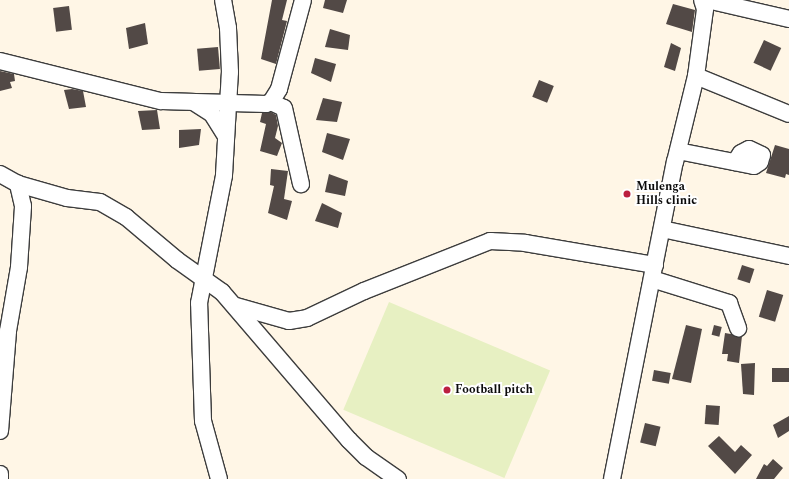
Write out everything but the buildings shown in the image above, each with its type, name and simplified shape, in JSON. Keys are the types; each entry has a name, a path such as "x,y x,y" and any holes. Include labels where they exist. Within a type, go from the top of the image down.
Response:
{"street":[{"path":"219,479 203,421 199,303 220,201 226,136 228,104 228,28 223,0"},
{"path":"271,102 279,89 303,0"},
{"path":"612,479 678,151 696,76 705,8 702,0"},
{"path":"707,0 789,19"},
{"path":"0,61 114,91 194,103 228,104 271,102 284,108 301,184"},
{"path":"696,76 789,114"},
{"path":"194,103 212,114 226,136"},
{"path":"678,151 735,162"},
{"path":"0,174 18,184 110,207 234,305 349,440 366,457 398,479"},
{"path":"0,431 6,344 18,275 23,206 18,184"},
{"path":"662,229 788,254"},
{"path":"234,305 282,320 308,318 364,291 490,241 525,243 653,272 729,304 738,328"},
{"path":"0,474 0,479"}],"green space":[{"name":"Football pitch","path":"389,302 550,370 504,478 343,410"}],"place":[{"name":"Mulenga Hills clinic","path":"627,194"},
{"name":"Football pitch","path":"447,390"}]}
